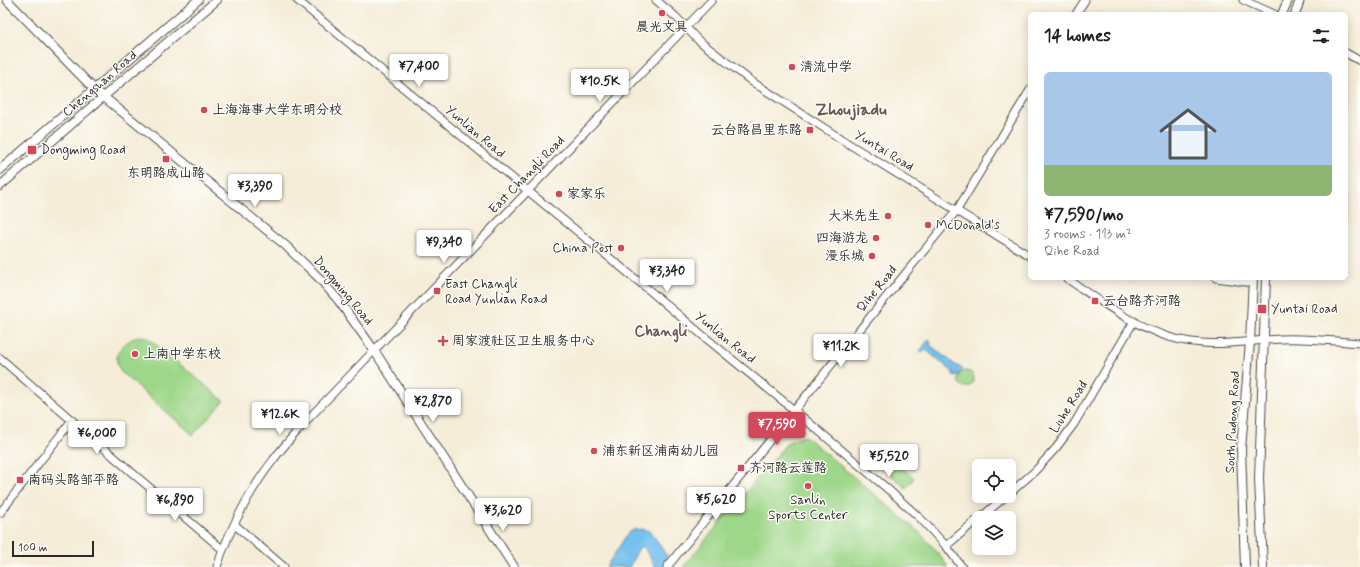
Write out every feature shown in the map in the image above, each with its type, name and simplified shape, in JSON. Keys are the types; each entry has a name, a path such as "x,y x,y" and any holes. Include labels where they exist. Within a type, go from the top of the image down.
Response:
{"main road":[{"name":"Dongming Road","path":"7,0 94,89 296,256 330,290 374,350 514,567"},
{"name":"Chengshan Road","path":"0,170 198,0"},
{"name":"Chengshan Road","path":"0,186 217,0"},
{"path":"1283,12 1288,0"},
{"path":"1296,12 1300,0"},
{"path":"1262,567 1259,479 1266,280"},
{"name":"South Pudong Road","path":"1245,567 1241,449 1250,342 1253,281"}],"street":[{"name":"Yunlian Road","path":"296,0 794,410 908,507 946,546 962,567"},
{"name":"Yuntai Road","path":"656,0 698,40 751,81 1028,255"},
{"name":"East Changli Road","path":"217,567 222,549 257,484 273,459 310,417 374,350 712,0"},
{"path":"1077,12 1085,0"},
{"path":"1243,0 1270,12"},
{"path":"1348,54 1360,61"},
{"name":"Qihe Road","path":"666,567 957,210 1028,93"},
{"path":"1069,280 1126,318 1160,334 1186,341 1218,344 1282,339 1360,343"},
{"path":"1241,280 1253,281"},
{"name":"Liuhe Road","path":"1016,488 1035,471 1056,448 1074,424 1134,321"},
{"path":"0,358 222,549"},
{"path":"0,513 72,420"},
{"path":"988,511 997,503"},
{"path":"946,546 972,524"},
{"path":"235,525 284,567"}],"green space":[{"path":"138,336 147,337 224,401 193,435 121,372 117,360 119,350 127,342"},
{"path":"966,371 972,373 974,379 972,385 966,387 960,385 958,379 960,373"},
{"name":"Sanlin Sports Center","path":"805,436 919,532 938,553 948,567 683,567 788,442"},
{"path":"898,465 914,478 906,488 890,474"}],"water":[{"path":"929,339 931,341 930,345 958,367 963,369 956,377 953,375 953,372 926,350 923,352 920,351"},
{"path":"642,529 649,531 653,535 674,567 655,567 642,546 639,548 629,567 606,567 628,533 633,530"}],"place":[{"name":"晨光文具","path":"662,13"},
{"name":"清流中学","path":"792,67"},
{"name":"上海海事大学东明分校","path":"204,110"},
{"name":"云台路昌里东路","path":"810,130"},
{"name":"Dongming Road","path":"32,150"},
{"name":"东明路成山路","path":"166,159"},
{"name":"家家乐","path":"559,194"},
{"name":"大米先生","path":"888,216"},
{"name":"McDonald's","path":"928,225"},
{"name":"四海游龙","path":"876,238"},
{"name":"China Post","path":"621,248"},
{"name":"漫乐城","path":"872,256"},
{"name":"East Changli Road Yunlian Road","path":"437,291"},
{"name":"云台路齐河路","path":"1095,301"},
{"name":"Yuntai Road","path":"1262,309"},
{"name":"周家渡社区卫生服务中心","path":"443,341"},
{"name":"上南中学东校","path":"135,354"},
{"name":"浦东新区浦南幼儿园","path":"594,451"},
{"name":"齐河路云莲路","path":"741,468"},
{"name":"南码头路邹平路","path":"20,480"},
{"name":"Sanlin Sports Center","path":"808,486"}],"district":[{"name":"Zhoujiadu","path":"851,110"},
{"name":"Changli","path":"661,332"}]}
